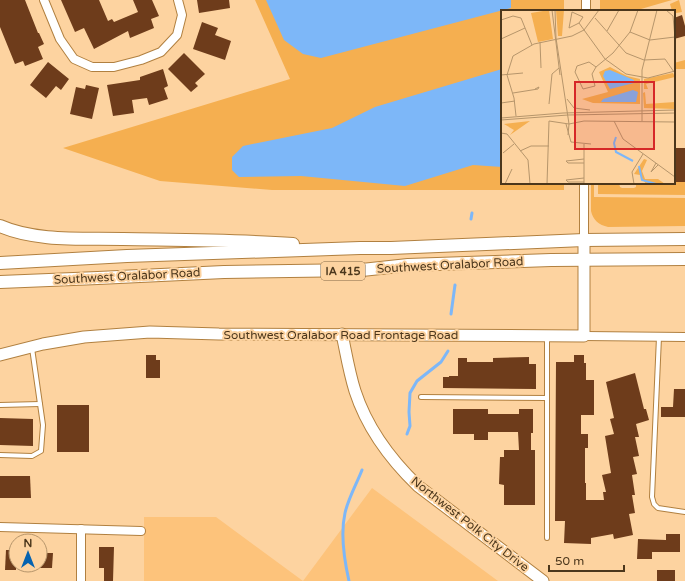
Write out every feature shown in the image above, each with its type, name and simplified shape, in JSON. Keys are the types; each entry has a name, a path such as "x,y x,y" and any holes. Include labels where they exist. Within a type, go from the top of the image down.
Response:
{"main road":[{"path":"0,226 26,235 58,238 245,241 360,248"},
{"name":"Southwest Oralabor Road","path":"0,263 111,256 391,248 584,240 685,239"},
{"name":"Southwest Oralabor Road","path":"2,282 224,272 362,270 408,266 551,260 685,259"}],"street":[{"path":"44,0 60,39 74,59 92,67 114,67 141,60 161,52 177,35 182,15 178,0"},
{"path":"584,184 584,336"},
{"name":"Southwest Oralabor Road Frontage Road","path":"0,355 43,344 84,336 150,332 219,334 685,337"},
{"name":"Northwest Polk City Drive","path":"342,334 355,391 374,433 387,452 418,486 544,581"},
{"path":"0,527 141,531"},
{"path":"81,530 81,581"}],"lane":[{"path":"547,336 547,538"},
{"path":"659,337 652,497 654,504 658,508 685,512"},
{"path":"0,455 32,456 41,451 43,425 32,347"},
{"path":"422,397 547,398"},
{"path":"0,405 40,404"}],"shaded area":[{"path":"255,0 564,0 564,10 501,10 501,184 564,184 564,190 272,190 160,181 63,148 290,79"},
{"path":"600,0 672,0 637,10 600,10"},
{"path":"679,0 682,12 676,13 675,10 672,10 670,4"},
{"path":"685,60 685,69 675,69 675,63"},
{"path":"675,182 685,182 685,195 598,194 598,184 619,184 622,188 634,188 636,187 636,184 673,185"},
{"path":"591,184 594,184 594,197 685,198 685,226 608,227 597,222 591,211"},
{"path":"372,488 498,581 303,581"},
{"path":"144,517 216,517 303,581 144,581"}],"water":[{"path":"266,0 511,0 511,8 321,58 303,54 284,40"},
{"path":"501,69 501,167 473,165 405,186 301,176 239,177 232,170 232,157 243,146 332,128 375,107"}],"building":[{"path":"0,0 25,0 44,44 38,47 43,59 25,66 23,61 15,64 0,27"},
{"path":"61,0 99,0 108,21 112,19 114,22 138,12 133,0 152,0 159,16 151,19 154,28 130,38 128,31 94,49 84,28 75,32"},
{"path":"197,0 229,0 230,8 199,13"},
{"path":"682,15 685,26 685,36 675,39 675,18"},
{"path":"202,22 218,28 215,35 231,41 225,60 193,49"},
{"path":"184,53 205,74 195,83 198,86 191,92 168,69"},
{"path":"48,62 69,79 61,90 56,86 46,98 30,85"},
{"path":"163,69 168,86 164,88 168,99 149,105 147,98 132,100 134,113 113,116 107,85 140,80 140,77"},
{"path":"86,85 99,88 92,119 70,114 76,87 85,89"},
{"path":"675,148 685,148 685,182 675,182"},
{"path":"146,355 156,355 156,360 160,360 160,378 146,378"},
{"path":"574,355 584,355 584,363 586,363 586,380 594,380 594,415 581,415 581,434 588,434 588,448 585,448 586,500 604,500 603,492 606,492 602,475 611,473 605,436 614,434 610,419 614,418 606,382 635,373 644,409 646,409 649,420 636,424 639,437 635,437 639,456 633,457 637,474 632,475 635,495 632,495 635,513 629,514 633,535 614,539 613,534 591,538 591,544 564,543 565,521 555,521 556,362 574,362"},
{"path":"529,357 529,364 536,364 536,389 443,388 443,377 458,376 458,358 467,358 467,362 493,362 493,358"},
{"path":"674,389 685,389 685,417 661,417 661,407 673,407"},
{"path":"57,405 89,405 89,452 57,452"},
{"path":"453,409 488,409 488,414 519,414 519,409 533,409 531,450 535,450 535,505 504,505 504,485 499,484 500,457 504,457 504,450 519,450 518,432 488,432 488,440 474,440 474,434 453,434"},
{"path":"0,418 33,419 33,446 0,445"},
{"path":"0,476 30,476 31,498 0,498"},
{"path":"666,534 680,534 680,552 652,552 652,559 637,559 638,539 666,540"},
{"path":"99,547 114,547 113,581 104,581 104,568 99,568"},
{"path":"6,550 8,550 8,570 5,570"},
{"path":"48,553 53,553 52,568 48,568"},
{"path":"657,570 675,570 675,581 657,581"}],"waterway":[{"path":"471,219 472,213"},
{"path":"451,314 455,285"},
{"path":"407,434 410,426 410,393 417,381 441,362 448,351"},
{"path":"349,581 343,547 344,521 348,502 362,470"}]}
